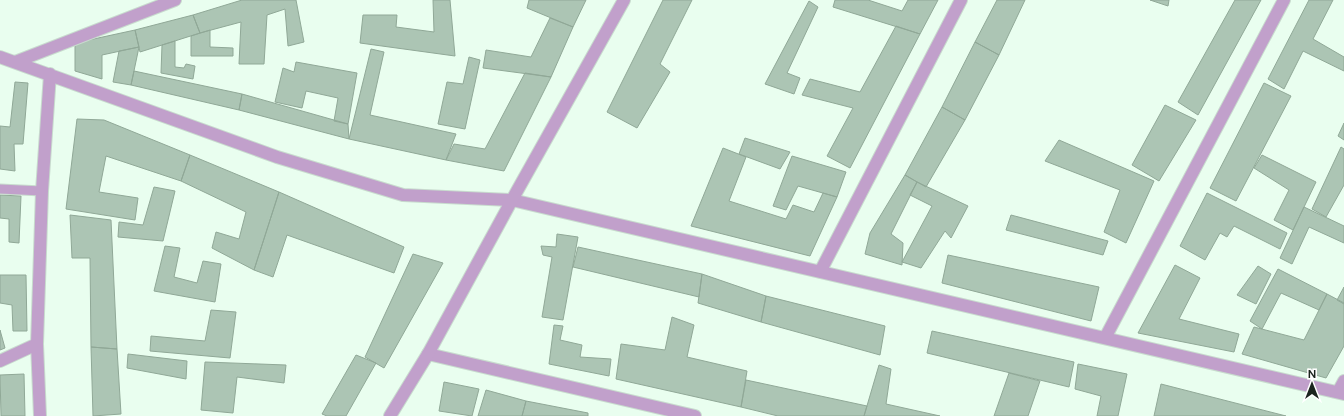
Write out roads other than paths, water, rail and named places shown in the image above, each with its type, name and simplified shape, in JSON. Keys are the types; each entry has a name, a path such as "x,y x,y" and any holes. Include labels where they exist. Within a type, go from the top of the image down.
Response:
{"street":[{"path":"15,62 174,0"},
{"path":"390,416 428,354 624,0"},
{"path":"820,272 961,0"},
{"path":"1105,338 1284,0"},
{"path":"0,57 277,157 403,195 512,200 1341,393 1344,381"},
{"path":"40,416 37,344 42,191 50,74"},
{"path":"0,361 37,344"},
{"path":"428,354 695,416"}],"lane":[{"path":"0,189 42,191"}]}
